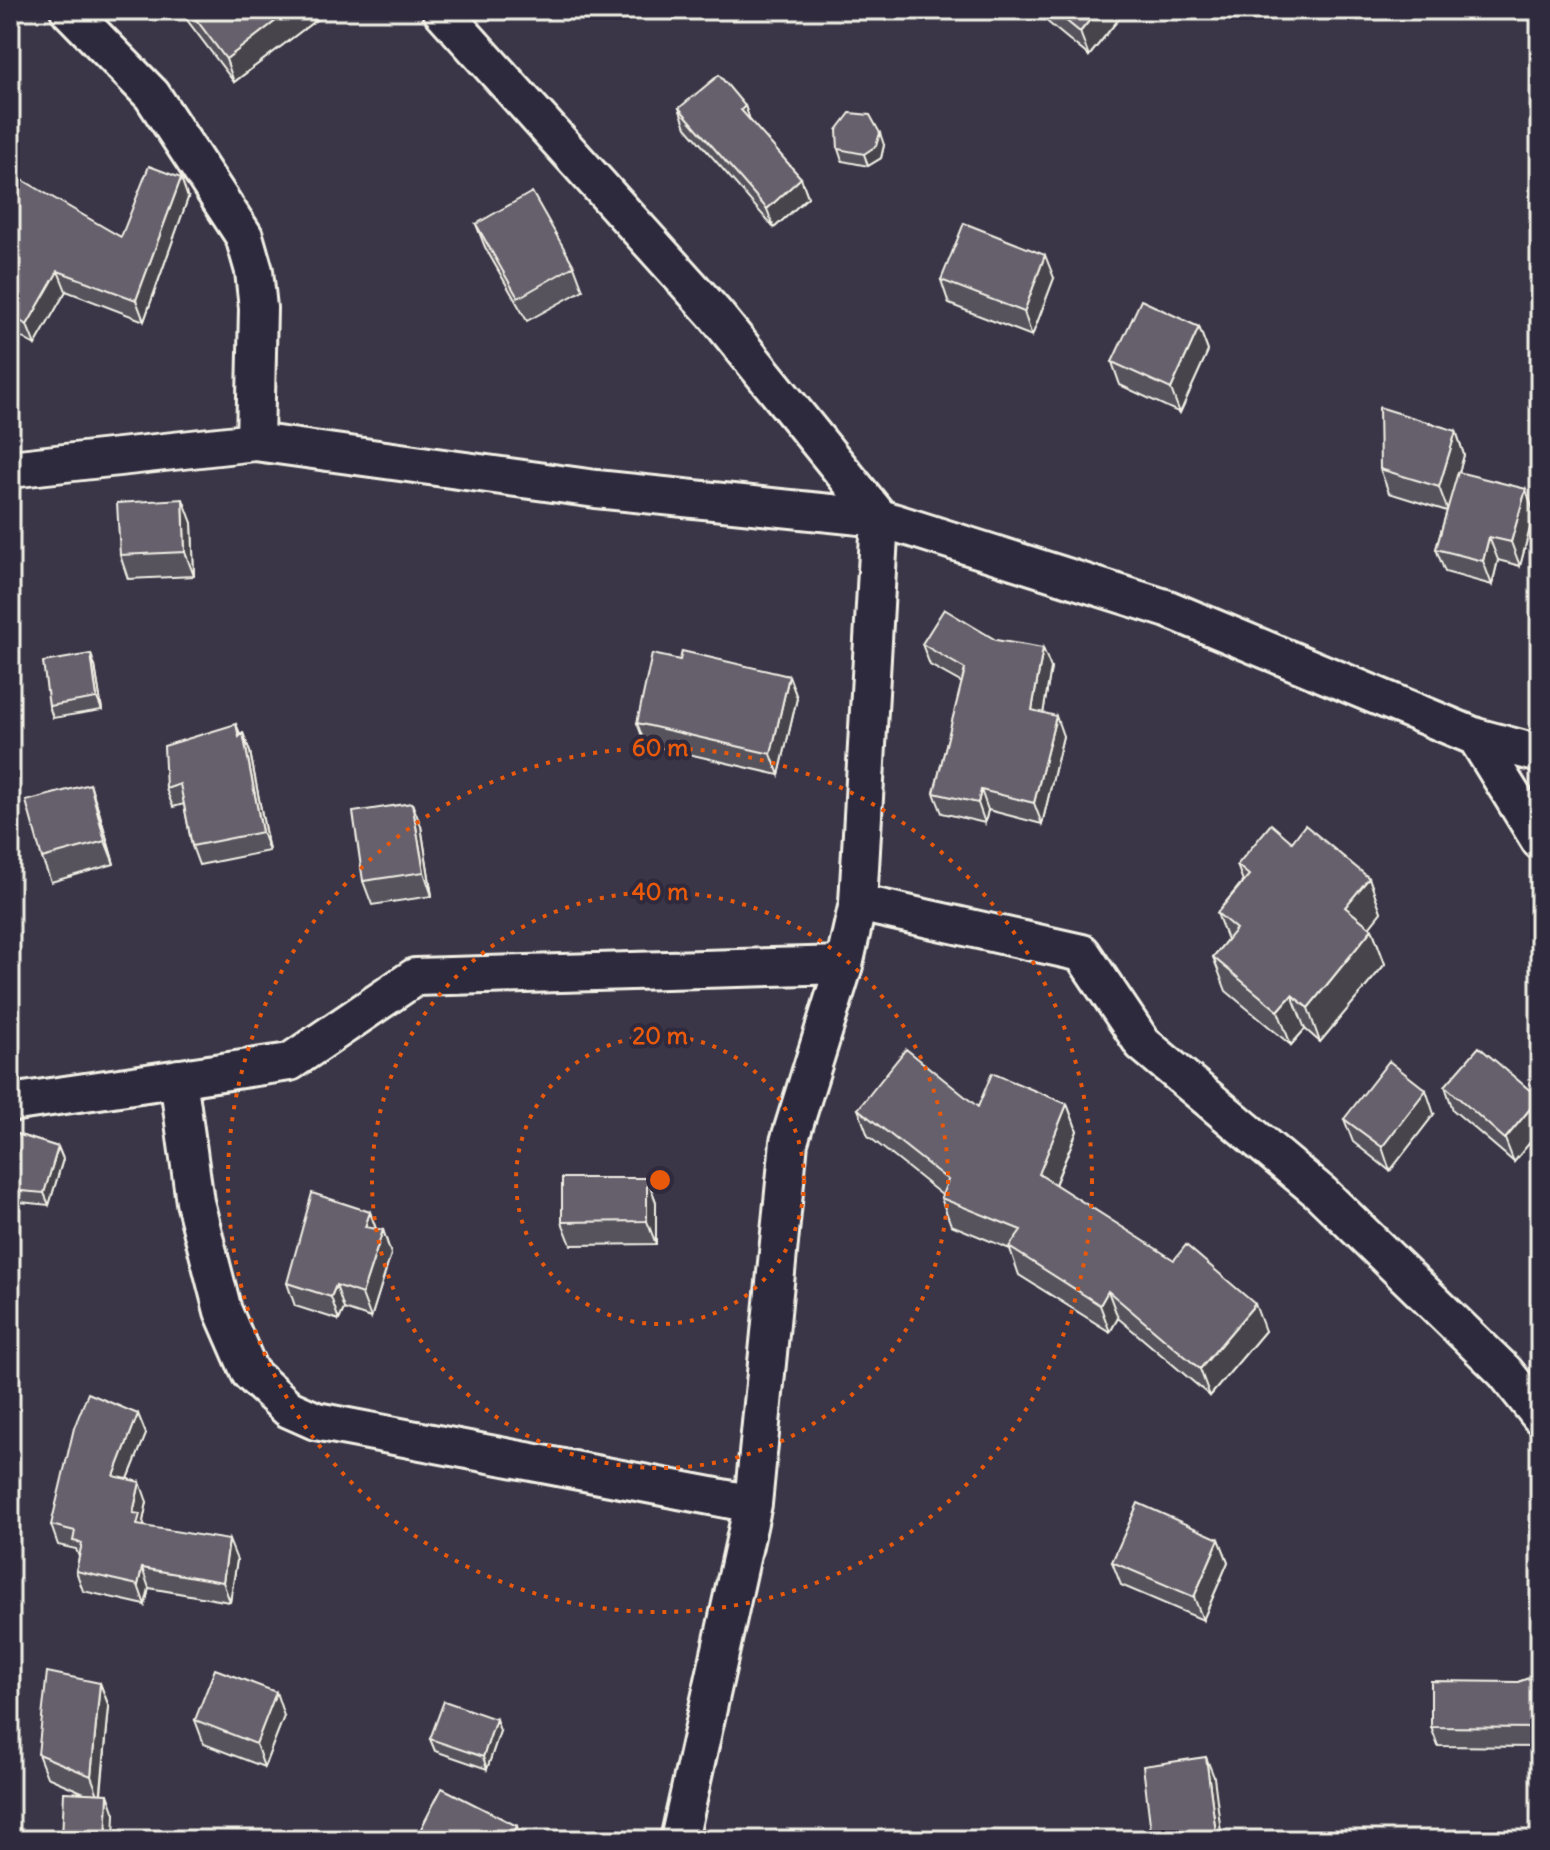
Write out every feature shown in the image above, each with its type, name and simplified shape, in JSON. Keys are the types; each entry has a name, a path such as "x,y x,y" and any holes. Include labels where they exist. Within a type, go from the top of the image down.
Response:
{"street":[{"path":"69,10 152,95 244,236 254,271 258,308 255,442"},
{"path":"441,10 715,314 880,518 858,903 844,965 789,1142 753,1504 679,1840"},
{"path":"10,469 255,442 596,489 880,518 1168,609 1476,737 1540,754"},
{"path":"1476,737 1540,841"},
{"path":"858,903 1082,953 1143,1044 1321,1193 1505,1372 1540,1416"},
{"path":"10,1103 290,1062 415,977 844,965"},
{"path":"178,1078 195,1202 223,1311 250,1373 289,1409 316,1421 753,1504"}],"building":[{"path":"189,10 290,10 226,59"},
{"path":"1053,10 1098,10 1080,32"},
{"path":"719,75 745,106 741,110 801,178 767,209 679,108"},
{"path":"850,113 870,115 880,133 876,146 864,154 838,149 837,130"},
{"path":"149,166 181,178 136,300 58,271 27,325 10,315 10,198 21,179 121,237"},
{"path":"532,192 574,266 518,298 476,224"},
{"path":"964,223 1045,255 1024,312 941,280"},
{"path":"1141,300 1199,327 1171,389 1112,362"},
{"path":"1379,407 1456,431 1439,487 1380,469"},
{"path":"1458,472 1526,489 1511,542 1489,537 1483,561 1436,549"},
{"path":"183,499 185,552 120,555 117,503"},
{"path":"944,609 996,640 1043,648 1032,710 1056,716 1034,803 981,790 978,803 934,793 965,669 922,644"},
{"path":"682,651 789,676 771,754 637,723 652,654 680,660"},
{"path":"91,654 97,698 49,706 43,662"},
{"path":"236,724 239,737 243,733 262,832 192,846 180,784 166,789 164,746"},
{"path":"90,784 105,841 42,858 26,801"},
{"path":"412,803 424,872 363,881 353,812"},
{"path":"1271,824 1292,842 1305,825 1369,878 1345,907 1372,929 1308,1008 1292,995 1278,1011 1213,957 1236,929 1217,913 1249,875 1237,865"},
{"path":"1479,1047 1539,1098 1505,1139 1445,1086"},
{"path":"906,1049 978,1107 992,1073 1067,1104 1039,1174 1174,1260 1186,1245 1255,1304 1200,1369 1108,1291 1100,1305 1009,1247 1021,1230 941,1198 948,1180 858,1109"},
{"path":"1389,1061 1426,1090 1382,1147 1344,1119"},
{"path":"10,1132 58,1147 44,1193 10,1190"},
{"path":"562,1178 647,1178 647,1221 562,1222"},
{"path":"312,1193 370,1212 365,1227 383,1230 362,1294 336,1285 331,1297 287,1283"},
{"path":"88,1393 138,1414 114,1476 140,1482 133,1513 140,1514 137,1525 229,1540 223,1582 142,1568 138,1585 76,1571 82,1543 73,1541 75,1531 51,1525 74,1428"},
{"path":"1138,1503 1219,1539 1194,1597 1112,1562"},
{"path":"215,1669 276,1692 256,1744 195,1720"},
{"path":"47,1672 100,1683 91,1776 38,1754"},
{"path":"1540,1674 1540,1727 1431,1727 1431,1681 1518,1682"},
{"path":"444,1701 496,1719 483,1757 430,1739"},
{"path":"1206,1757 1216,1833 1268,1840 1152,1840 1143,1766"},
{"path":"442,1788 517,1826 510,1840 415,1840"},
{"path":"64,1792 108,1794 106,1840 62,1840"}]}
